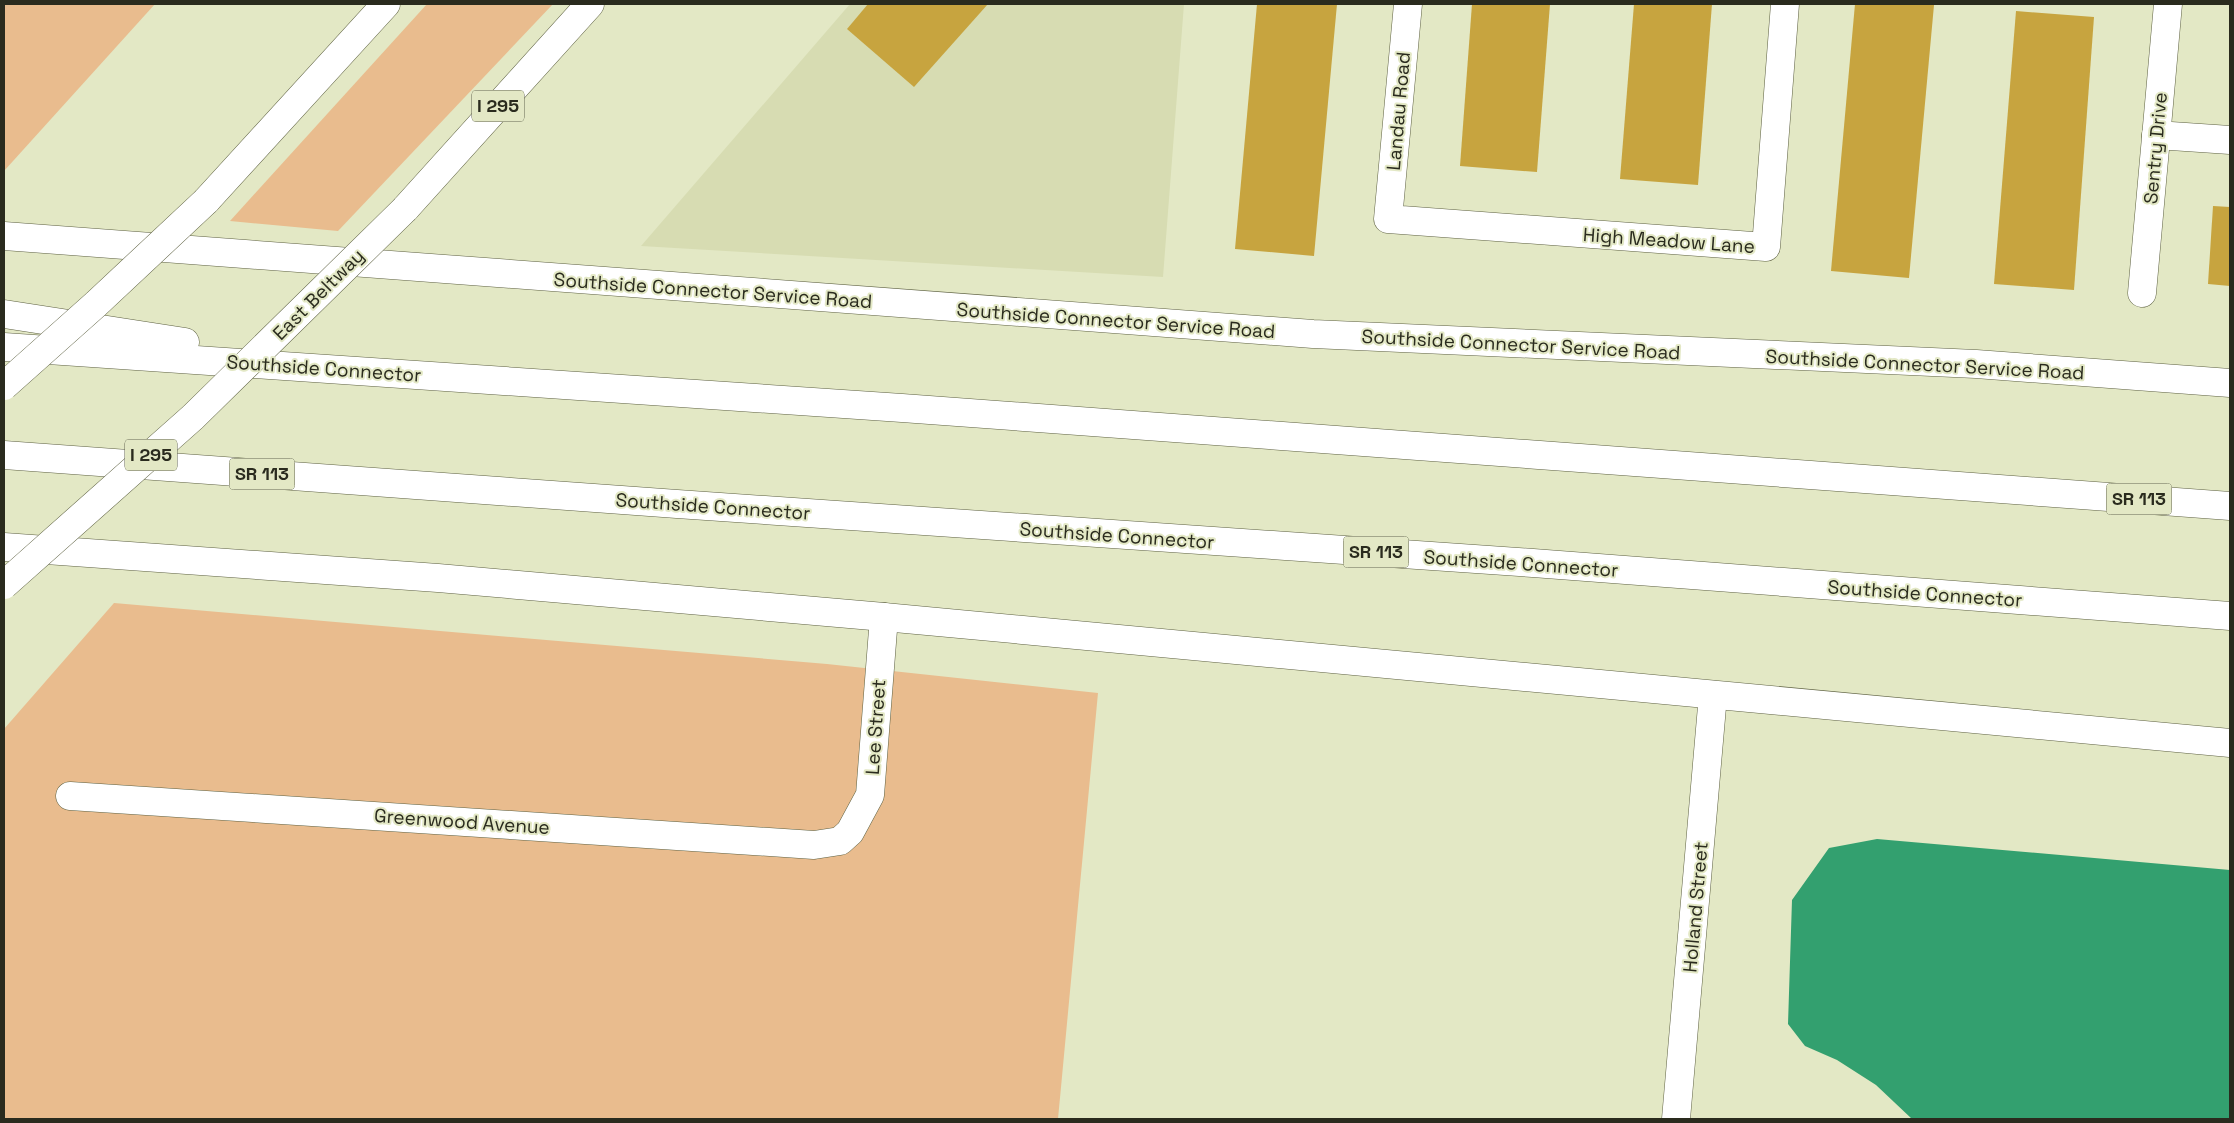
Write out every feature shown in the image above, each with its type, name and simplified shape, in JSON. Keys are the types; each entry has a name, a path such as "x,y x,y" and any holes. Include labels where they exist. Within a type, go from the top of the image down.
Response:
{"main road":[{"path":"4,386 96,304 206,201 386,4"},
{"name":"East Beltway","path":"4,585 194,417 405,209 590,4"},
{"name":"Landau Road","path":"1388,219 1408,4"},
{"name":"High Meadow Lane","path":"1388,219 1766,247 1785,4"},
{"name":"Sentry Drive","path":"2142,293 2168,4"},
{"path":"2156,135 2230,140"},
{"name":"Southside Connector Service Road","path":"4,236 1303,334 1976,364 2230,383"},
{"path":"4,314 357,370"},
{"name":"Southside Connector","path":"4,346 2230,506"},
{"name":"Southside Connector","path":"4,455 1534,563 2230,616"},
{"path":"2048,492 2230,499"},
{"path":"4,547 438,578 884,617 2230,743"},
{"name":"Lee Street","path":"850,832 870,795 884,617"},
{"name":"Holland Street","path":"1676,1119 1713,695"},
{"name":"Greenwood Avenue","path":"70,796 814,845 840,841 850,832"}],"shaded area":[{"path":"4,4 155,4 4,171"},
{"path":"427,4 553,4 338,231 230,221"},
{"path":"850,4 1184,4 1163,277 641,246"},
{"path":"114,603 827,664 1098,693 1058,1119 4,1119 4,729"},
{"path":"1877,839 2230,870 2230,1119 1912,1119 1876,1085 1837,1060 1805,1046 1788,1024 1792,900 1829,848"}],"building":[{"path":"868,4 988,4 914,87 847,29"},
{"path":"1257,4 1337,4 1314,256 1235,249"},
{"path":"1472,4 1550,4 1537,172 1460,166"},
{"path":"1634,4 1712,4 1698,185 1620,179"},
{"path":"1855,4 1934,5 1909,278 1831,271"},
{"path":"2016,11 2094,17 2074,290 1994,284"},
{"path":"2213,206 2230,207 2230,286 2208,284"}]}
